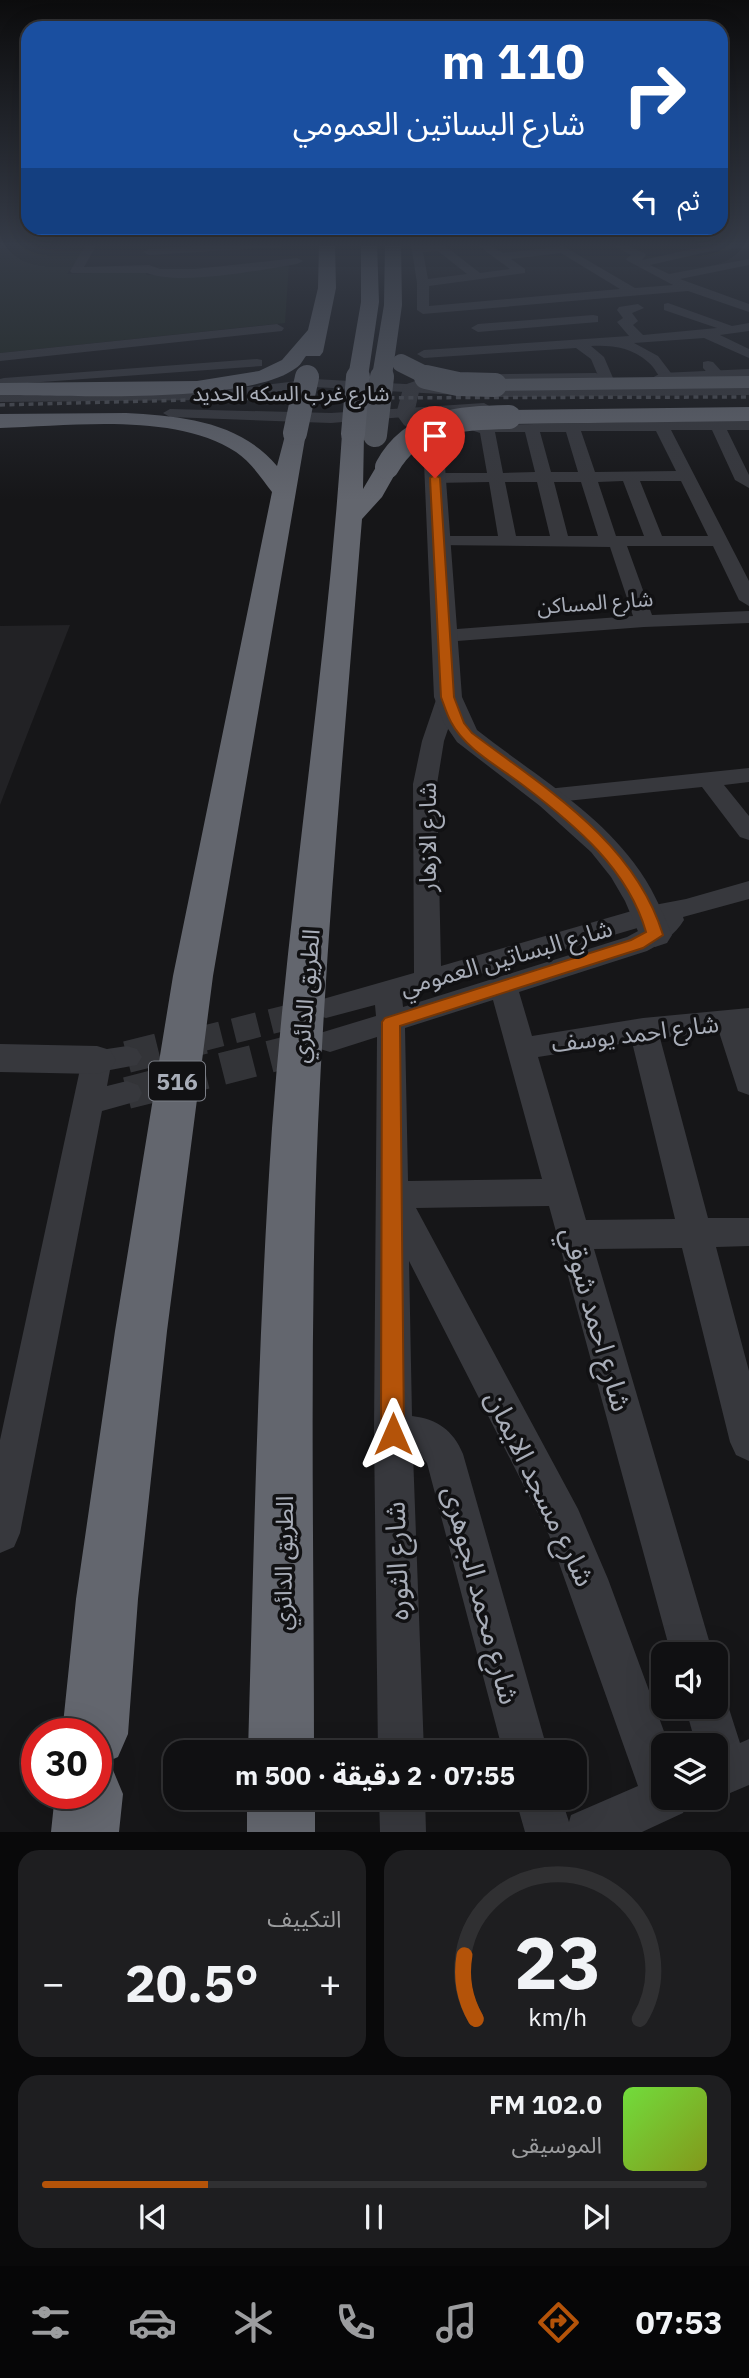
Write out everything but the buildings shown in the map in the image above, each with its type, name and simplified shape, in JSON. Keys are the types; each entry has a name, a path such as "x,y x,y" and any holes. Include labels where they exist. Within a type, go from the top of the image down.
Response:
{"highway":[{"path":"0,389 197,387 234,383 266,375 289,364 319,329"},
{"name":"516","path":"96,1718 107,1599 141,1331 185,1028 295,433 320,329"},
{"name":"الطريق الدائري","path":"281,1740 287,1324 295,1127 306,974 349,518 367,448 358,377 366,329"},
{"path":"393,329 394,355 382,376 367,448 394,452 408,438 430,428 492,417 749,414"},
{"path":"394,355 415,372 437,380 480,385 749,382"},
{"path":"0,421 150,421 195,427 231,439 245,447 284,491"},
{"path":"85,1832 87,1809"},
{"path":"281,1810 281,1832"}],"street":[{"path":"0,357 263,329"},
{"path":"479,329 498,349"},
{"path":"606,329 616,340 650,357 667,377"},
{"path":"630,329 640,339"},
{"path":"680,329 687,336"},
{"path":"429,350 498,349 687,336 738,329"},
{"path":"706,334 749,354"},
{"path":"578,343 597,357 606,378"},
{"path":"650,357 671,355"},
{"path":"551,359 597,357"},
{"path":"0,382 257,363"},
{"path":"410,389 440,379 667,377 713,370 749,374"},
{"path":"0,398 208,396 304,383 525,393 749,391"},
{"path":"410,389 405,414 410,422 432,435 487,428 749,425"},
{"name":"شارع غرب السكه الحديد","path":"0,413 161,412 293,418 405,414 481,407 749,404"},
{"path":"717,425 743,480 749,483"},
{"path":"661,426 749,600"},
{"path":"531,427 561,542"},
{"path":"572,427 588,477 644,621"},
{"path":"487,428 508,542"},
{"name":"شارع الازهار","path":"432,435 448,697 458,723 467,736 547,796 613,856 634,884 652,925"},
{"path":"435,478 686,476"},
{"path":"630,477 655,541"},
{"path":"439,541 719,541"},
{"name":"شارع المساكن","path":"444,636 644,621 744,621"},
{"name":"شارع الازهار","path":"428,980 425,784 433,741 448,697"},
{"path":"547,796 749,775"},
{"path":"708,779 749,832"},
{"name":"شارع البساتين العمومي","path":"330,1041 389,1007 428,980 652,925 686,908 749,890"},
{"name":"شارع البساتين العمومي","path":"326,1008 389,1007 503,985 637,944 652,925"},
{"name":"شارع احمد شوقي","path":"503,985 689,1642"},
{"name":"شارع الثوره","path":"389,1007 393,1434 401,1740"},
{"path":"739,1020 749,1083"},
{"name":"شارع احمد يوسف","path":"521,1049 643,1029 739,1020"},
{"path":"643,1029 749,1442"},
{"path":"0,1058 112,1059 88,1103 0,1533"},
{"path":"88,1103 127,1093"},
{"path":"392,1195 561,1192"},
{"name":"شارع مسجد الايمان","path":"392,1195 564,1523 651,1757"},
{"path":"573,1235 749,1232"},
{"name":"شارع محمد الجوهرى","path":"393,1434 432,1439 444,1454 523,1740"},
{"path":"712,1719 730,1770"},
{"path":"588,1832 651,1803"},
{"path":"402,1810 403,1832"},
{"path":"542,1810 548,1832"}],"shaded area":[{"path":"0,329 223,329 0,353"},
{"path":"70,625 23,745 0,805 0,626"}],"tunnel":[{"path":"197,1040 317,1010"},
{"path":"127,1057 204,1038"},
{"path":"127,1093 312,1046"}],"railway":[{"path":"0,405 265,398 749,397"}],"route":[{"path":"393,1434 391,1022 637,944 655,935 634,884 613,856 547,796 467,736 458,723 448,697 435,478"}]}
